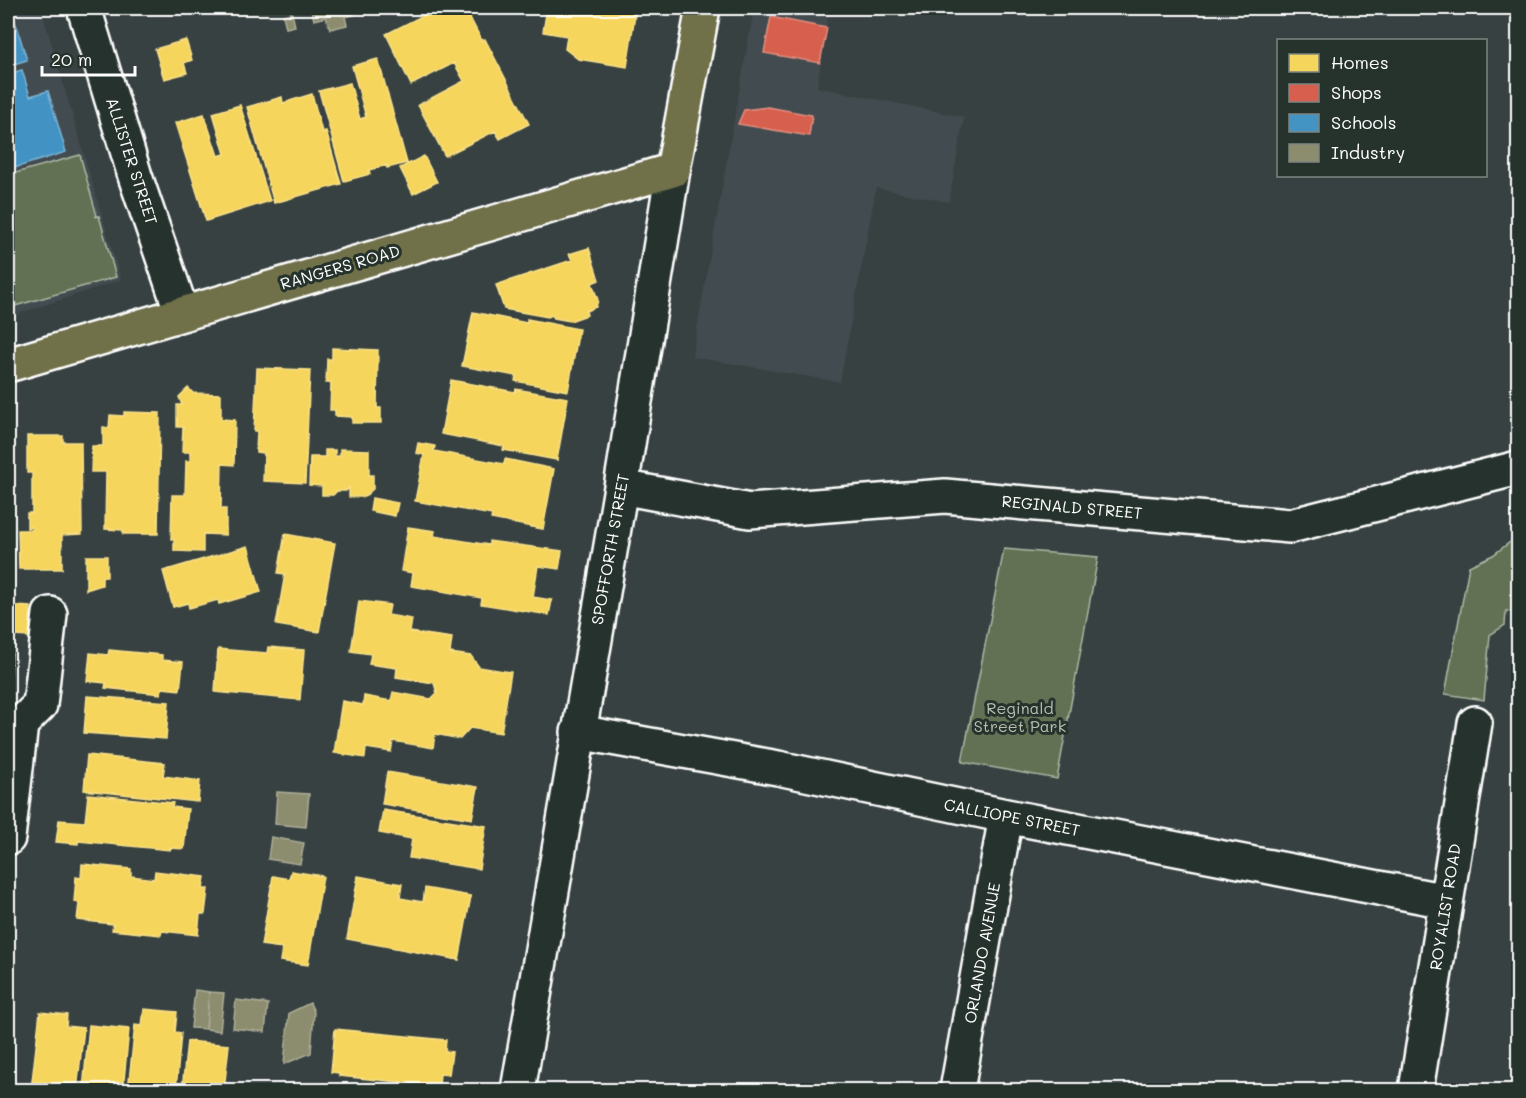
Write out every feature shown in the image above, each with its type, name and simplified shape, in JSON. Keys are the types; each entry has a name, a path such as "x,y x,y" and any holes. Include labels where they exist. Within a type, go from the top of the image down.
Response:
{"main road":[{"name":"SPOFFORTH STREET","path":"673,170 703,8"},
{"name":"RANGERS ROAD","path":"8,365 673,170"}],"street":[{"name":"ALLISTER STREET","path":"84,8 135,176 182,313"},
{"name":"SPOFFORTH STREET","path":"518,1090 673,170"},
{"name":"REGINALD STREET","path":"621,487 750,511 945,496 1290,526 1518,468"},
{"path":"8,838 21,724 40,705 50,614"},
{"name":"ROYALIST ROAD","path":"1416,1090 1475,723"},
{"name":"CALLIOPE STREET","path":"578,732 778,768 1006,816 1446,901"},
{"name":"ORLANDO AVENUE","path":"957,1090 1006,816"}],"shaded area":[{"path":"8,8 41,8 121,280 8,317"},
{"path":"754,8 829,8 817,87 964,117 949,202 876,188 840,382 692,357"}],"green space":[{"path":"80,155 97,216 95,217 99,216 116,277 8,308 8,175"},
{"path":"1518,536 1518,613 1506,611 1505,625 1490,635 1484,700 1445,694 1469,566 1493,555"},
{"name":"Reginald Street Park","path":"1004,549 1098,557 1057,779 962,762"}],"building: Homes":[{"path":"465,8 482,41 485,39 529,124 500,139 495,131 445,156 418,105 464,81 454,63 411,85 386,34 424,15 421,10"},
{"path":"530,8 636,8 627,67 578,59 565,49 567,36 543,32 546,14 529,11"},
{"path":"186,40 192,60 184,63 187,73 164,79 155,49"},
{"path":"378,59 407,163 369,170 370,174 344,181 319,91 350,83 360,119 366,117 352,66"},
{"path":"312,94 322,132 326,131 341,184 274,203 247,107 282,97 283,103"},
{"path":"240,105 270,201 206,221 175,123 204,114 218,156 225,154 213,113"},
{"path":"424,156 437,182 413,194 400,168"},
{"path":"589,248 599,280 592,283 598,300 596,307 586,311 587,315 570,321 554,318 552,315 548,317 504,309 496,285 572,260 569,254"},
{"path":"473,312 527,323 527,319 579,329 568,391 515,381 516,376 462,366"},
{"path":"332,348 378,350 377,408 381,408 381,423 352,423 352,417 335,416 335,410 330,410 331,383 326,383 327,359 332,359"},
{"path":"257,368 310,370 305,483 263,481 264,453 256,452 257,431 254,431"},
{"path":"451,380 515,392 516,389 568,398 557,460 503,450 504,446 441,434"},
{"path":"188,388 193,393 221,394 221,419 235,420 234,465 222,464 221,509 226,509 226,535 203,534 203,552 174,551 174,539 171,539 172,495 185,495 186,461 190,461 190,452 182,452 183,427 177,427 177,405 182,405 179,397"},
{"path":"124,412 160,413 158,534 123,534 123,530 105,529 106,472 91,472 92,446 103,446 103,427 109,428 110,415 124,416"},
{"path":"27,436 63,436 63,442 81,442 82,534 62,535 62,569 19,569 18,530 32,530 32,527 27,528 27,513 32,513 32,473 27,473"},
{"path":"418,443 435,446 434,451 504,464 505,459 554,469 543,529 491,519 492,515 415,501 424,455 416,453"},
{"path":"340,449 369,450 369,475 373,475 373,489 364,497 349,497 349,488 346,491 337,491 333,495 322,495 322,486 309,485 310,457 325,457 325,450 335,450 335,456 340,456"},
{"path":"372,498 398,503 395,516 370,511"},
{"path":"408,527 435,531 434,536 489,545 489,541 562,551 559,569 538,566 533,597 552,600 549,615 481,604 482,598 411,586 413,573 401,571"},
{"path":"285,534 335,543 319,632 276,625 285,574 278,573"},
{"path":"248,546 261,592 219,604 218,600 189,608 188,603 173,607 163,571"},
{"path":"86,556 107,556 107,577 102,577 102,585 86,590"},
{"path":"359,601 390,605 388,615 412,619 410,632 452,638 450,653 471,656 479,667 511,672 501,733 470,728 460,739 435,734 433,748 393,741 391,752 366,748 365,758 334,753 342,701 363,705 364,696 391,701 393,692 431,699 437,693 434,683 396,677 397,668 369,664 371,654 351,651"},
{"path":"15,606 31,607 29,637 13,636 10,682 8,681 8,630 13,631"},
{"path":"268,647 304,650 300,700 215,692 218,649 267,653"},
{"path":"109,650 162,655 162,660 183,662 180,690 162,688 161,694 105,688 106,683 87,681 90,653 108,655"},
{"path":"87,696 169,702 166,739 84,733"},
{"path":"87,755 165,763 163,776 200,781 198,802 84,790"},
{"path":"387,772 478,787 472,819 382,804"},
{"path":"88,794 173,803 172,807 188,809 184,849 170,848 170,850 78,841 78,844 56,842 59,820 85,822"},
{"path":"383,810 486,826 479,869 409,858 412,839 379,833"},
{"path":"82,864 131,869 131,876 154,879 155,871 205,877 203,889 208,889 205,914 200,914 198,935 162,931 161,935 112,930 113,924 77,920 79,903 74,902 76,877 81,878"},
{"path":"291,871 323,876 308,965 280,961 282,948 261,945 273,876 289,879"},
{"path":"358,876 402,884 400,898 423,902 425,888 471,896 459,960 347,939"},
{"path":"144,1009 177,1012 175,1032 181,1033 176,1090 128,1090 135,1025 142,1026"},
{"path":"40,1012 67,1015 66,1026 84,1028 77,1090 31,1090"},
{"path":"89,1025 129,1029 123,1090 83,1090"},
{"path":"335,1029 446,1040 445,1051 452,1052 449,1075 440,1074 439,1086 339,1076 339,1073 331,1072"},
{"path":"187,1041 229,1045 224,1090 182,1090"}],"building: Shops":[{"path":"771,17 827,28 820,63 764,53"},
{"path":"768,107 812,115 809,136 738,124 744,110"}],"building: Schools":[{"path":"8,8 11,8 27,60 8,66"},
{"path":"22,70 30,96 48,91 66,152 8,170 8,74"}],"building: Industry":[{"path":"311,8 352,8 354,15 345,17 347,25 330,29 326,17 314,20"},
{"path":"292,13 295,26 286,28 283,15"},
{"path":"277,792 309,794 306,827 275,824"},
{"path":"271,837 304,843 300,864 268,859"},
{"path":"195,990 209,992 206,1029 191,1028"},
{"path":"209,992 224,993 220,1031 206,1029"},
{"path":"236,1000 268,1004 265,1032 233,1028"},
{"path":"310,1003 314,1012 311,1053 284,1064 289,1013"}]}
